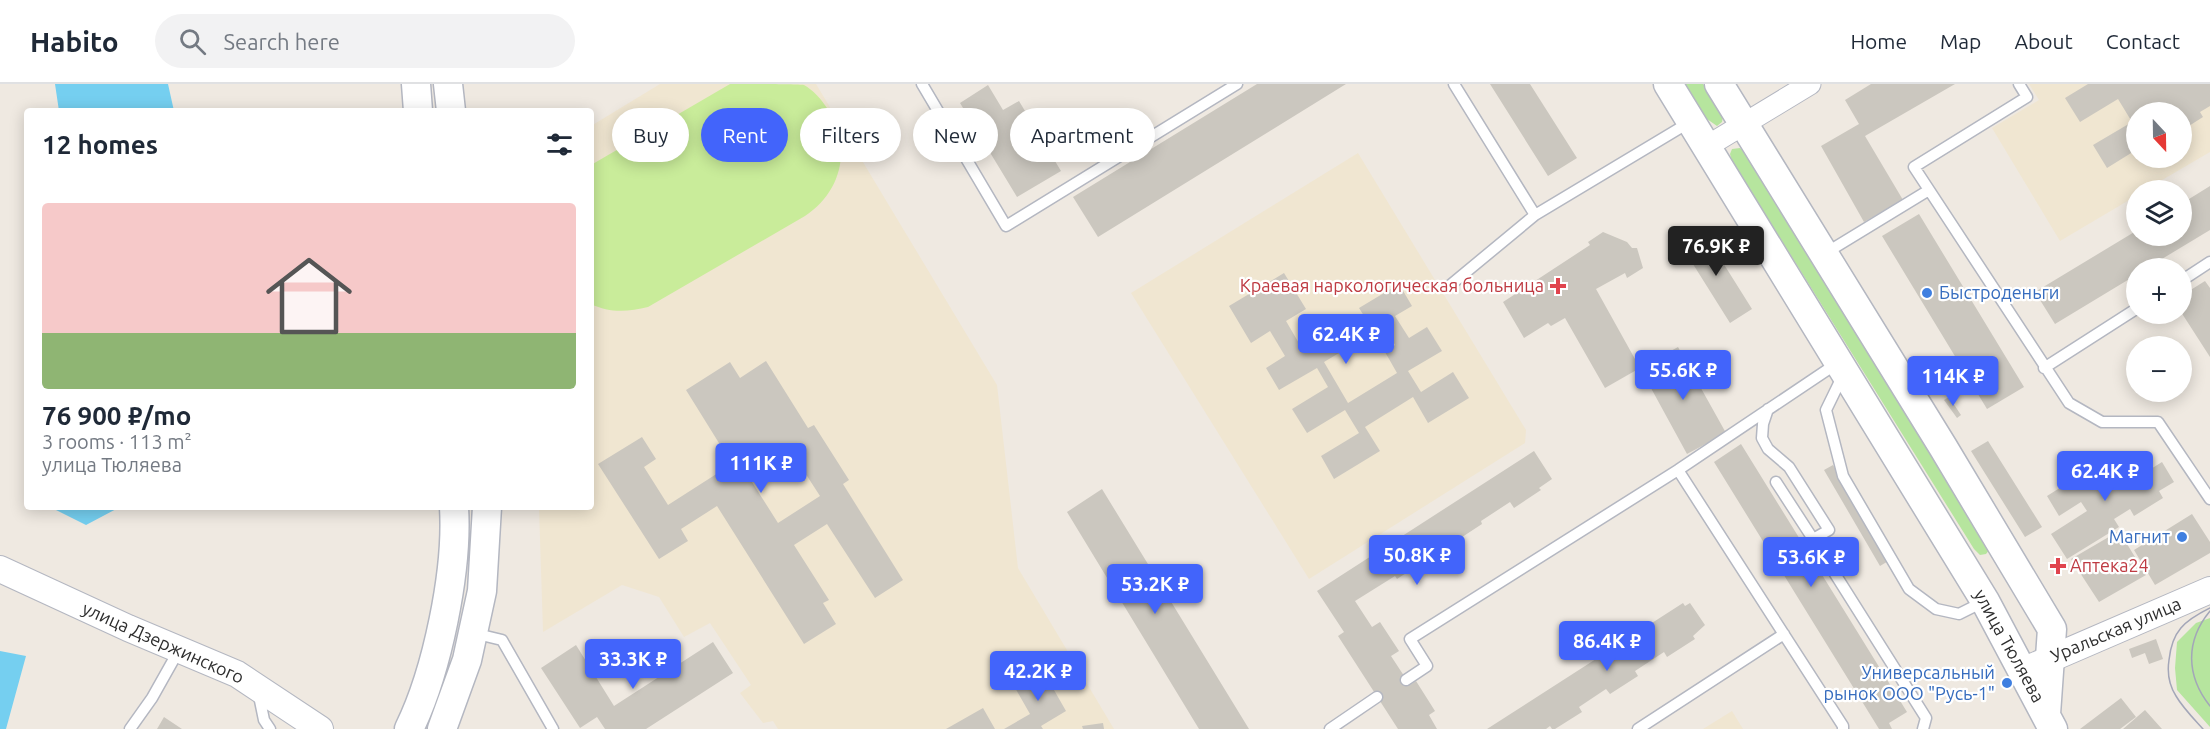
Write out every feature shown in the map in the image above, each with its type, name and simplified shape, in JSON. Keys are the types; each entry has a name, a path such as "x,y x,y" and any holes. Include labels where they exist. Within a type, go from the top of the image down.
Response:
{"main road":[{"path":"416,84 418,108"},
{"path":"448,84 451,108"},
{"name":"улица Тюляева","path":"1668,84 1985,601 2049,722"},
{"name":"улица Тюляева","path":"1719,84 2052,628 2049,659 2049,722"},
{"path":"408,729 422,699 437,649 449,585 455,528 454,510"},
{"path":"442,729 467,660 482,591 487,510"},
{"path":"1985,601 2022,579"}],"street":[{"path":"1706,147 1810,84"},
{"name":"улица Дзержинского","path":"0,569 237,674 320,729"},
{"name":"Уральская улица","path":"2023,670 2210,590"}],"lane":[{"path":"922,84 1006,226 1237,84"},
{"path":"1454,84 1534,215"},
{"path":"2019,84 2027,97 1914,167 2069,403 2102,423 2158,422 2210,499"},
{"path":"1448,287 1534,215 1690,122"},
{"path":"1823,255 1929,190"},
{"path":"2192,274 2209,264"},
{"path":"2044,368 2126,315"},
{"path":"1406,680 1427,666 1410,639 1678,470 1768,408 1842,367"},
{"path":"1842,367 1826,410 1843,476 1909,589 1936,609 1959,614 1985,601"},
{"path":"1768,408 1762,438 1768,449 1790,467 1829,530 1813,540"},
{"path":"1678,470 1843,729"},
{"path":"1776,482 1926,717 1923,729"},
{"path":"472,633 502,640 553,729"},
{"path":"1638,729 1784,634"},
{"path":"130,729 152,698 179,650"},
{"path":"258,688 264,720 270,729"},
{"path":"1330,729 1377,697"}],"shaded area":[{"path":"660,84 816,84 830,108 800,108 800,162 863,162 997,385 1018,568 1114,729 778,729 773,721 763,723 740,693 751,685 710,623 684,637 659,597 622,585 543,632 539,510 594,510 594,124 612,113 612,162 689,162 689,108 621,108"},
{"path":"2029,84 2210,84 2210,152 2192,163 2192,102 2126,102 2126,168 2183,168 2162,180 2126,180 2126,202 2060,241 1992,128 2039,100"},
{"path":"1358,153 1526,430 1525,443 1309,579 1131,293"},
{"path":"1732,711 1743,729 1703,729"}],"green space":[{"path":"730,84 804,85 811,89 827,108 800,108 800,162 840,162 835,181 818,206 805,216 648,307 619,311 594,305 594,163 612,153 612,162 689,162 689,108"},
{"path":"1685,84 1703,84 1723,116 1722,122 1717,126 1707,119"},
{"path":"1740,148 1746,153 1990,549 1986,554 1980,555 1974,549 1732,161 1730,154 1732,149"},
{"path":"2210,618 2210,727 2177,690 2175,668 2177,642 2196,623"}],"water":[{"path":"55,84 168,84 173,108 59,108"},
{"path":"56,510 114,510 86,525"},
{"path":"0,651 26,656 6,729 0,729"}],"building":[{"path":"1257,84 1346,84 1098,237 1073,197 1130,162 1155,162 1155,147"},
{"path":"1490,84 1530,84 1577,158 1548,176"},
{"path":"1871,84 1955,84 1865,136 1903,200 1864,222 1821,146 1859,124 1845,100"},
{"path":"2088,84 2210,84 2210,106 2200,112 2203,117 2192,124 2192,102 2126,102 2126,112 2118,99 2080,122 2065,98"},
{"path":"988,85 1003,110 1019,101 1023,108 1010,108 1010,162 1056,162 1061,171 1017,197 996,162 998,162 998,108 963,108 960,103"},
{"path":"2126,126 2126,156 2107,168 2093,145"},
{"path":"2210,186 2210,230 2192,241 2192,197"},
{"path":"1919,214 2024,387 1987,409 1882,236"},
{"path":"1703,231 1752,309 1730,323 1681,245"},
{"path":"1603,232 1627,242 1632,248 1637,248 1643,268 1627,278 1625,273 1596,289 1640,368 1605,388 1565,318 1551,326 1548,323 1524,338 1503,302 1590,245 1588,242"},
{"path":"2126,237 2126,246 2183,246 2164,258 2126,258 2126,281 2055,324 2035,292"},
{"path":"1284,273 1306,309 1286,321 1300,345 1350,315 1364,338 1324,362 1348,403 1397,373 1385,352 1395,345 1383,324 1373,330 1359,308 1399,284 1412,306 1395,316 1409,338 1427,327 1442,351 1408,371 1421,392 1453,372 1469,398 1428,423 1413,397 1365,427 1380,451 1334,479 1321,456 1359,433 1345,410 1307,433 1292,409 1328,387 1317,368 1279,390 1266,368 1285,356 1270,331 1251,343 1229,306"},
{"path":"2205,281 2210,288 2210,357 2189,324 2192,324 2192,289"},
{"path":"1678,347 1726,433 1687,454 1640,368"},
{"path":"766,361 808,428 814,425 849,480 843,484 903,580 875,598 827,524 794,545 829,600 823,603 836,624 804,644 717,506 681,529 688,541 659,559 598,464 642,437 656,459 644,467 668,505 732,464 686,390 730,362 740,378","holes":["787,445 820,496 778,523 745,471"]},
{"path":"1949,397 1961,415 1957,418 1944,400"},
{"path":"1988,441 2042,527 2025,537 1971,451"},
{"path":"1741,444 1907,712 1889,723 1892,729 1879,729 1714,462"},
{"path":"1534,451 1552,479 1539,488 1541,490 1514,508 1510,502 1453,543 1451,539 1424,557 1426,560 1397,579 1395,576 1355,601 1372,627 1380,622 1399,651 1391,656 1410,685 1416,681 1435,711 1429,715 1437,729 1398,729 1338,636 1344,632 1317,591"},
{"path":"2100,461 2111,478 2138,461 2146,472 2162,462 2174,482 2159,491 2163,498 2134,516 2130,509 2114,519 2119,527 2067,559 2051,534 2087,511 2081,502 2059,516 2047,496 2074,479 2078,487 2090,479 2085,471"},
{"path":"1833,465 1890,560 1880,566 1824,470"},
{"path":"1102,489 1249,729 1199,729 1067,512"},
{"path":"2192,514 2210,542 2210,553 2155,585 2134,550"},
{"path":"2119,531 2146,575 2099,602 2071,559"},
{"path":"1683,603 1685,606 1690,603 1705,625 1693,636 1695,639 1667,657 1664,652 1635,671 1638,676 1610,694 1606,689 1579,707 1582,712 1555,729 1550,726 1546,729 1487,729"},
{"path":"2156,639 2163,659 2149,664 2145,653 2132,658 2129,649"},
{"path":"713,642 733,673 646,729 605,729 597,717 580,728 541,668 576,645 614,706"},
{"path":"1042,669 1066,711 1041,726 1043,729 1004,729 1030,714 1014,686"},
{"path":"2121,698 2136,717 2120,729 2080,729"},
{"path":"983,708 995,729 946,729"},
{"path":"2145,710 2162,729 2123,729"},
{"path":"164,717 182,729 157,729"},
{"path":"1103,723 1104,729 1083,729 1082,726"}],"tram line":[{"path":"2203,729 2185,709 2174,692 2169,679 2168,665 2176,634 2186,623 2210,608"},
{"path":"2210,611 2196,634 2192,658 2196,683 2210,706"}],"place":[{"name":"Краевая наркологическая больница","path":"1558,286"},
{"name":"Быстроденьги","path":"1927,293"},
{"name":"Магнит","path":"2182,537"},
{"name":"Аптека24","path":"2058,566"},
{"name":"Универсальный рынок ООО \"Русь-1\"","path":"2007,683"}]}
